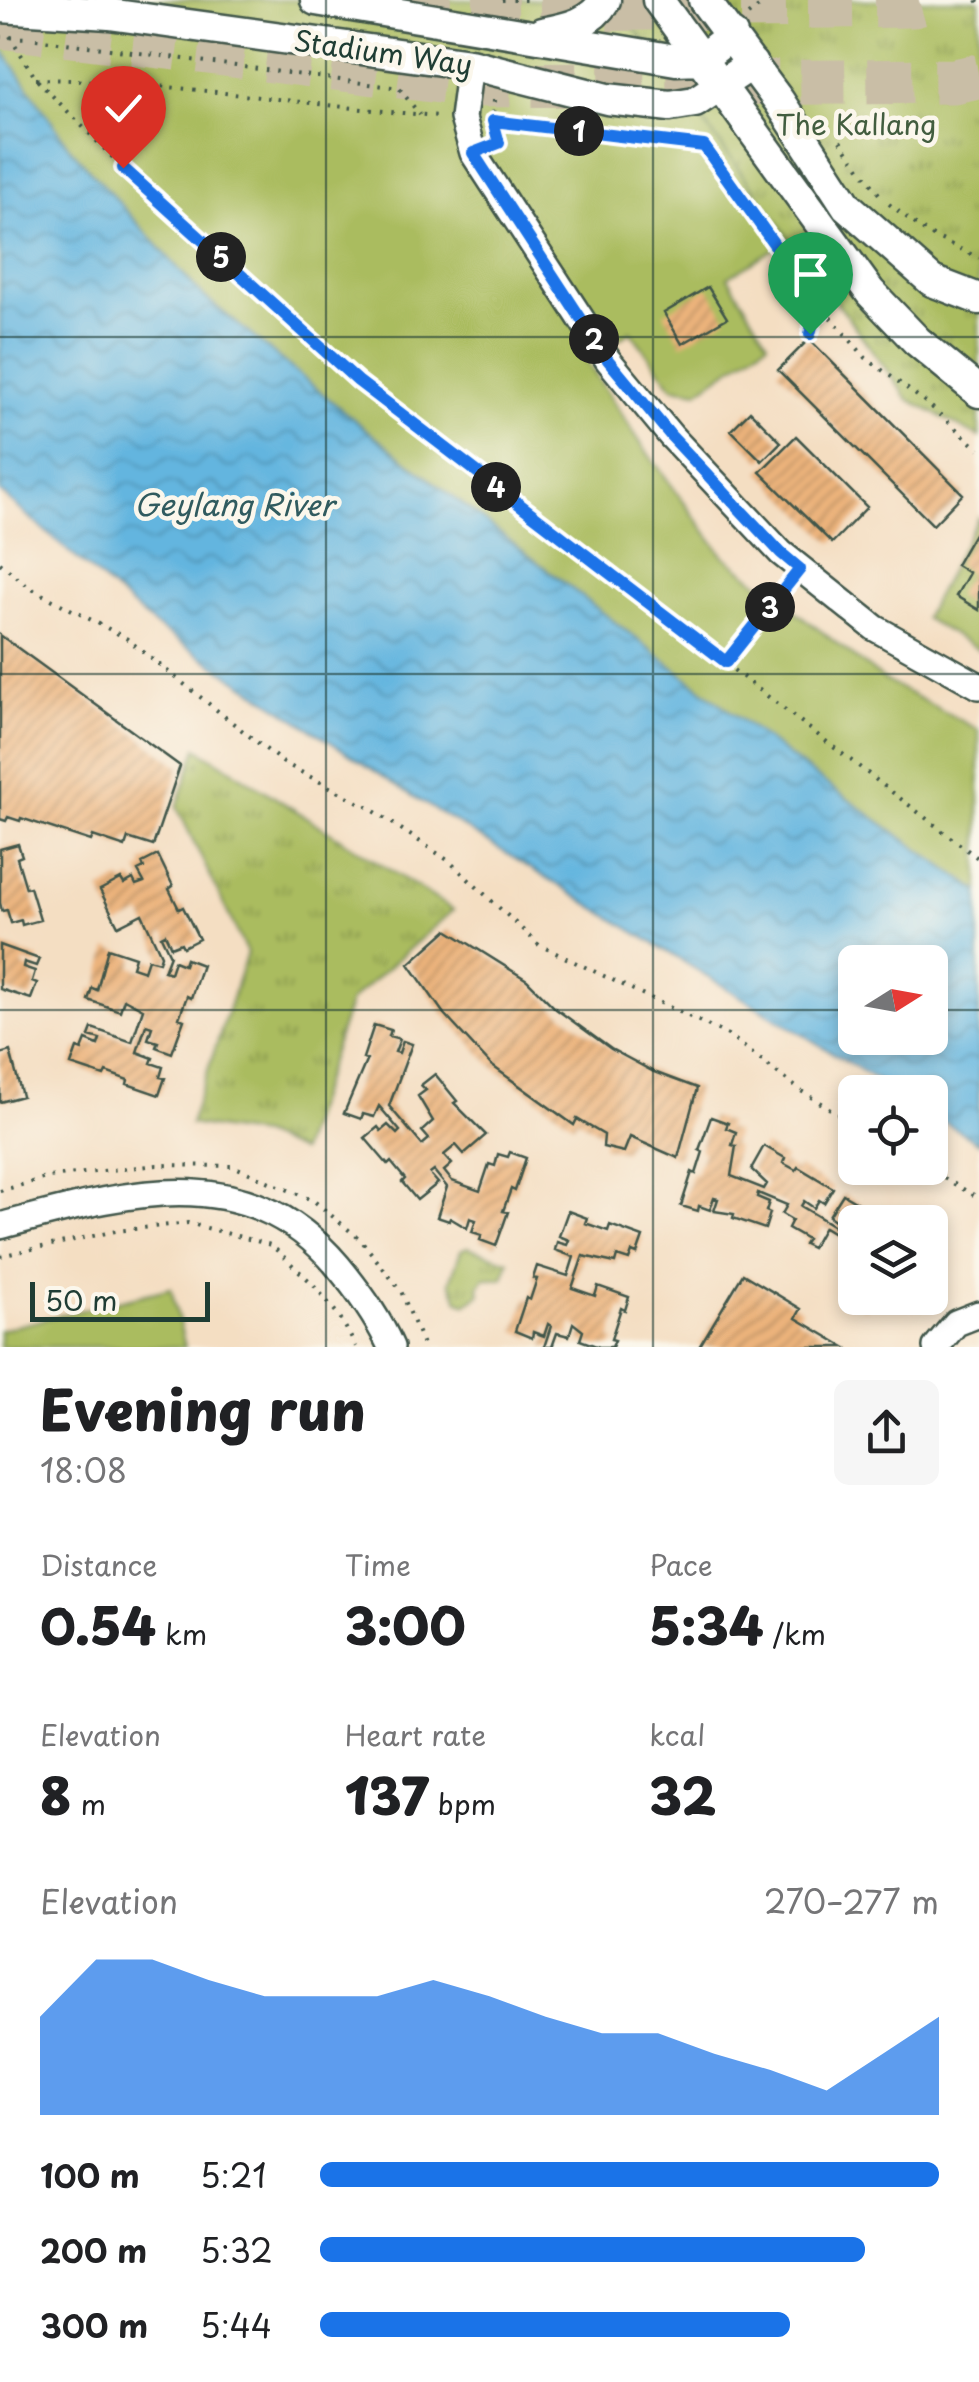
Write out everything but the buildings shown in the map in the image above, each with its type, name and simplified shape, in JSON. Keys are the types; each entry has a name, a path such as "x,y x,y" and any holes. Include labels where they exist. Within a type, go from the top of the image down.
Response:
{"street":[{"name":"Stadium Way","path":"316,0 534,35 611,52 676,60 700,58"},
{"path":"534,35 576,26 599,10 605,0"},
{"path":"658,0 870,292 917,341 979,392"},
{"path":"704,0 745,32 752,64 847,206 932,280 979,299"},
{"name":"Stadium Way","path":"15,20 108,14 482,67 607,99 670,106 695,102 752,64"},
{"path":"700,58 745,32"},
{"path":"482,67 462,118 473,153 608,360 671,436 781,553 875,628 979,686"},
{"path":"0,1226 136,1194 200,1192 242,1200 294,1222 328,1253 378,1318 390,1347"},
{"path":"936,1347 943,1335 976,1314"}],"path":[{"path":"502,0 532,0"},
{"path":"745,32 748,15 768,0"},
{"path":"0,37 15,20"},
{"path":"15,20 36,80 123,168 358,381 979,859"},
{"path":"15,20 400,88 420,115"},
{"path":"473,153 499,143 482,67"},
{"path":"36,80 96,80 252,94 704,146 794,272 866,358 928,404 979,449"},
{"path":"840,140 882,199 927,234 979,258"},
{"path":"810,334 814,318 822,312 810,296 812,290"},
{"path":"0,563 30,588 126,638 282,762 368,807 449,861 539,945 730,1036 800,1091 838,1114"},
{"path":"726,662 800,569"},
{"path":"948,1180 979,1198"},
{"path":"0,1256 116,1231 188,1223 272,1245 314,1284 356,1347"}],"green space":[{"path":"0,0 614,0 790,239 728,277 768,342 698,391 673,387 630,331 587,362 723,555 884,680 979,730 979,892 801,766 374,436 202,295 69,147 0,46"},
{"name":"The Kallang","path":"614,0 979,0 979,437 908,399"},
{"path":"979,516 979,650 924,618"},
{"path":"197,748 453,910 350,1001 300,1152 261,1135 190,1124 247,953 177,807"},
{"path":"467,1247 509,1261 503,1278 485,1278 479,1286 480,1294 467,1304 459,1301 450,1282 461,1250"},
{"path":"171,1288 185,1347 0,1347 0,1330"}],"water":[{"name":"Geylang River","path":"0,46 69,147 202,295 374,436 801,766 979,892 979,1143 948,1124 948,1075 869,1075 414,797 154,625 0,492"}],"tunnel":[{"path":"406,11 914,5 931,0"},
{"path":"0,26 472,85 954,81 979,76"}],"route":[{"path":"123,168 358,381 726,662 800,569 671,436 608,360 473,153 499,143 493,121 704,146 794,272 812,290 810,296 822,312 814,318 810,334"}]}
